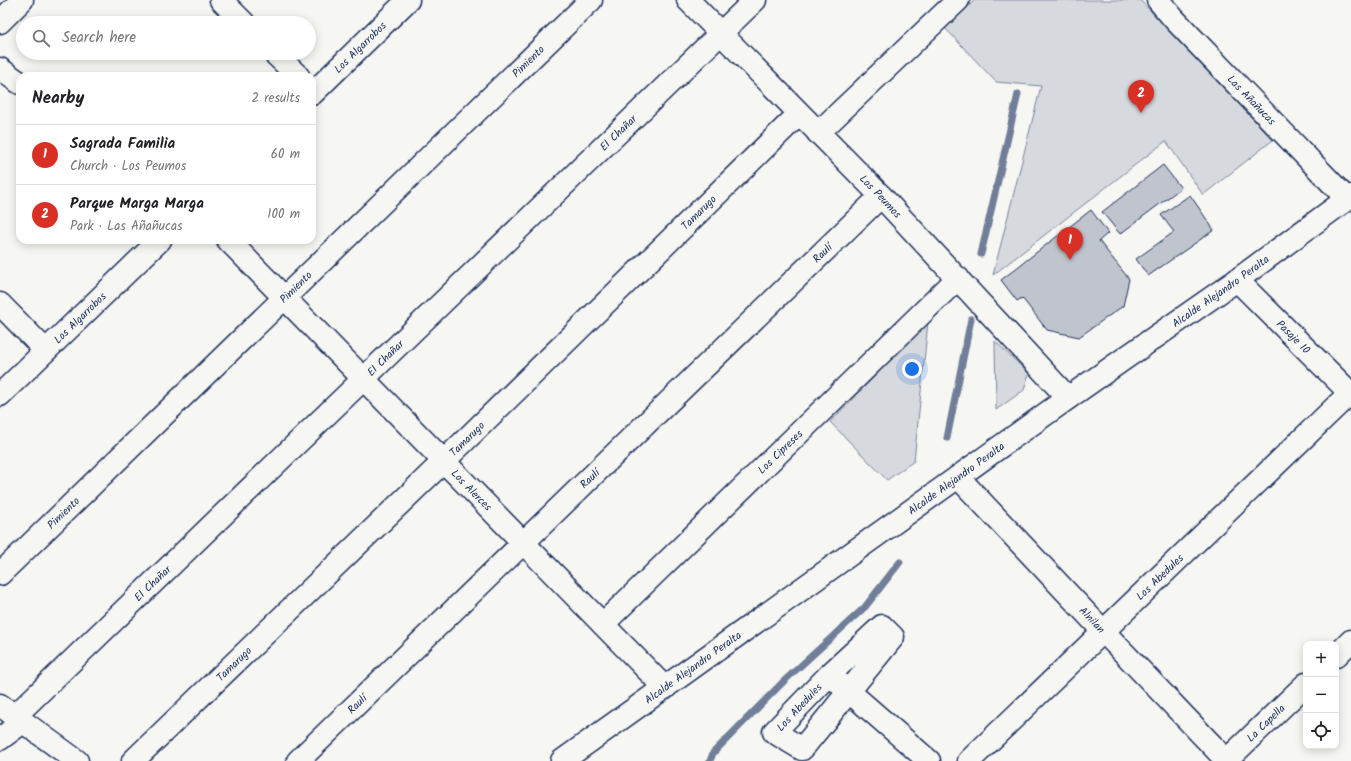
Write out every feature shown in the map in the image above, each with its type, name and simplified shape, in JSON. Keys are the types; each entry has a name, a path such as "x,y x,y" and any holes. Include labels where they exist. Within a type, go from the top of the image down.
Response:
{"street":[{"path":"0,22 22,0"},
{"path":"221,0 237,16"},
{"name":"Los Algarrobos","path":"316,89 408,0"},
{"name":"Pimiento","path":"0,574 591,0"},
{"name":"Los Peumos","path":"688,0 881,196 1068,398"},
{"name":"El Chañar","path":"0,739 13,714 364,378 755,0"},
{"path":"818,133 958,0"},
{"name":"Las Añañucas","path":"1158,0 1180,25 1349,198"},
{"path":"281,60 294,72"},
{"path":"0,69 16,80"},
{"name":"Tamarugo","path":"133,761 444,461 799,114"},
{"name":"Raulí","path":"298,761 881,196"},
{"name":"Alcalde Alejandro Peralta","path":"562,761 1068,398 1237,280 1349,198"},
{"name":"Los Algarrobos","path":"0,395 44,350 156,244"},
{"name":"Los Alerces","path":"232,244 665,688"},
{"name":"Los Cipreses","path":"603,624 958,278"},
{"name":"Pasaje 10","path":"1237,280 1350,393"},
{"path":"0,304 44,350"},
{"name":"Los Abedules","path":"969,761 1350,393"},
{"name":"Alnilan","path":"958,477 1102,631 1227,761"},
{"name":"Los Abedules","path":"882,626 894,637 848,691 802,749 774,732 829,675 882,626"},
{"path":"1339,653 1351,641"},
{"name":"Los Abedules","path":"829,675 929,761"},
{"name":"La Capella","path":"1227,761 1303,687"},
{"path":"13,714 77,761"}],"shaded area":[{"path":"975,0 1140,0 1273,140 1203,195 1166,141 993,275 1041,86 996,82 945,28"},
{"path":"928,322 914,461 887,480 830,422"},
{"path":"995,341 1029,374 1024,390 996,410"}],"building":[{"path":"1163,165 1181,188 1120,234 1102,212"},
{"path":"1190,195 1214,230 1148,276 1136,259 1174,232 1161,215"},
{"path":"1091,210 1108,233 1099,241 1129,279 1123,306 1079,337 1047,330 1022,298 1017,301 1001,280"}],"waterway":[{"path":"981,254 1018,94"},
{"path":"947,438 971,319"},
{"path":"710,761 713,753 784,681 865,607 900,562"}],"place":[{"name":"Parque Marga Marga","path":"1141,113"},
{"name":"Sagrada Familia","path":"1070,260"}]}
